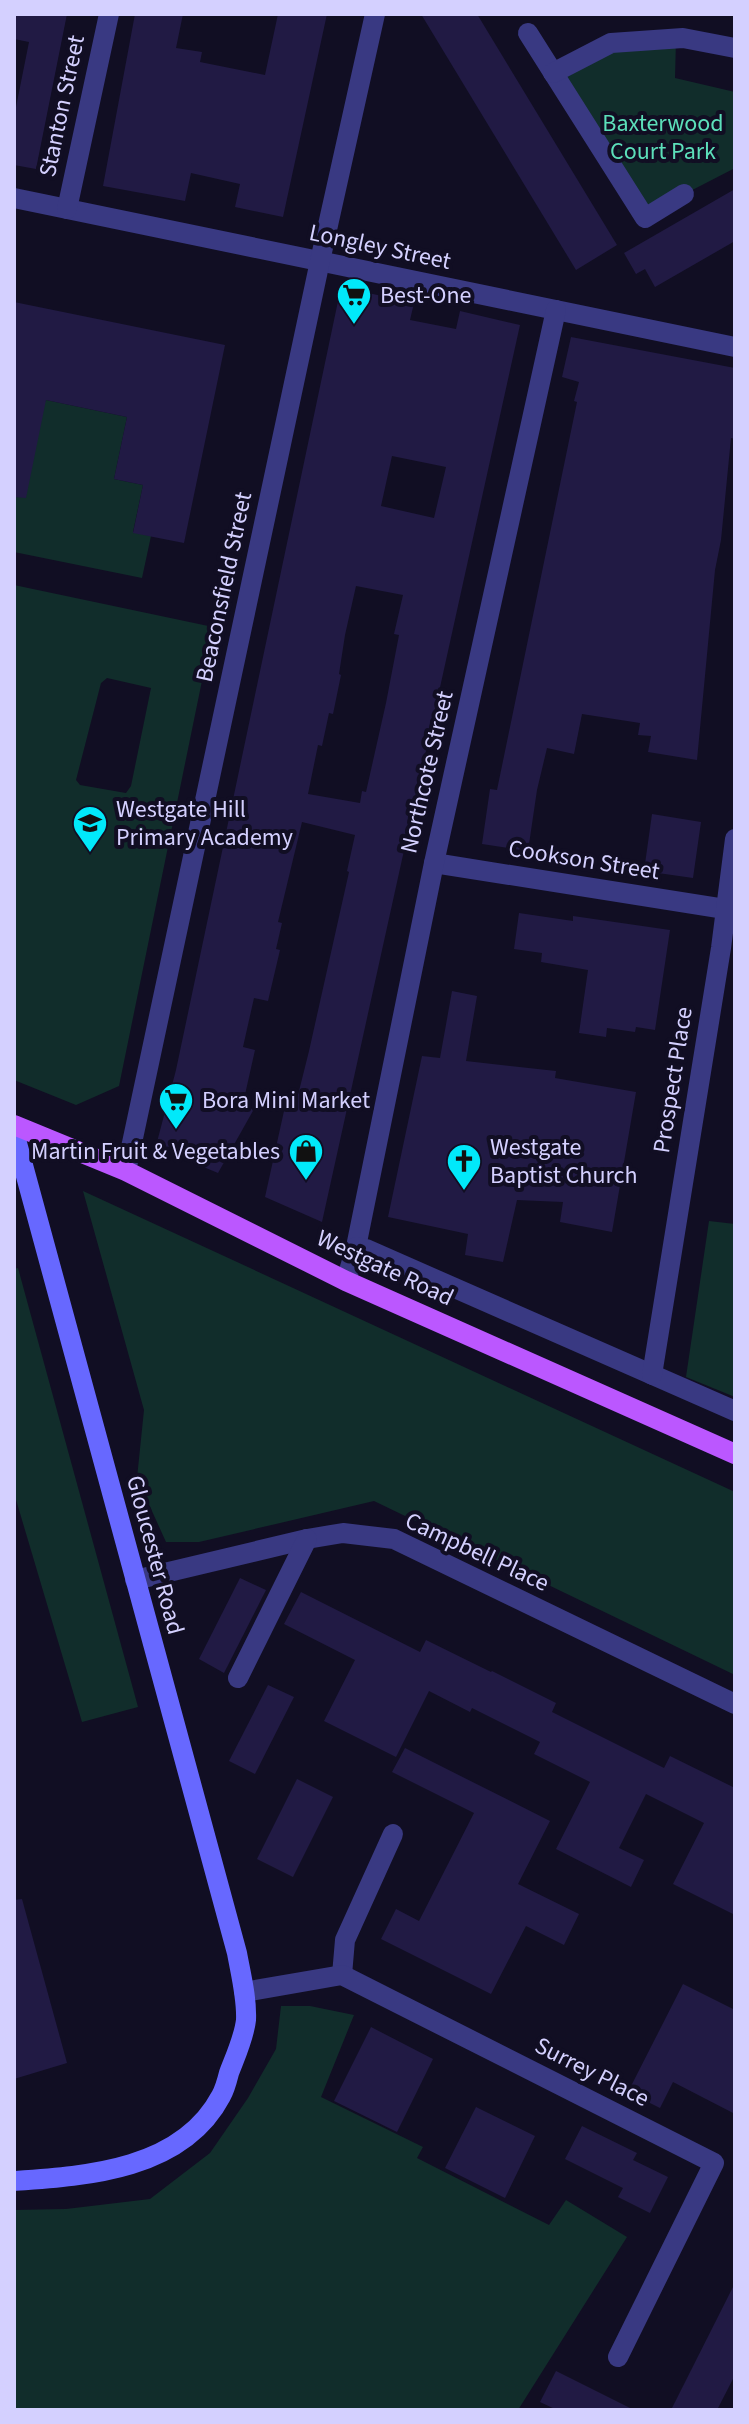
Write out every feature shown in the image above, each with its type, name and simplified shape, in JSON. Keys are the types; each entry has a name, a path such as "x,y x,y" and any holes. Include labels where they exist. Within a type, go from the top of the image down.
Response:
{"main road":[{"name":"Westgate Road","path":"14,1125 126,1171 346,1281 735,1454"}],"street":[{"name":"Stanton Street","path":"67,209 109,14"},
{"name":"Beaconsfield Street","path":"126,1171 375,14"},
{"path":"528,33 645,218 684,194"},
{"path":"553,73 611,43 683,38 735,48"},
{"name":"Longley Street","path":"14,198 735,347"},
{"name":"Northcote Street","path":"346,1281 356,1247 434,863 556,310"},
{"name":"Prospect Place","path":"652,1375 735,839"},
{"name":"Cookson Street","path":"434,863 725,909"},
{"name":"Gloucester Road","path":"14,1132 229,1924 244,1992 246,2022 221,2097 201,2123 175,2146 104,2172 81,2177 14,2181"},
{"path":"356,1247 735,1411"},
{"name":"Campbell Place","path":"135,1580 343,1533 394,1539 735,1704"},
{"path":"238,1678 307,1539"},
{"path":"244,1992 342,1975 345,1940 393,1834"},
{"name":"Surrey Place","path":"342,1975 714,2163 618,2357"}],"green space":[{"name":"Baxterwood Court Park","path":"676,40 675,78 735,92 735,168 638,218 562,80 608,52"},
{"path":"46,400 127,417 114,479 143,485 133,532 151,536 142,578 14,552 14,463"},
{"path":"14,585 213,627 119,1086 76,1105 14,1080","holes":["107,678 151,688 131,786 126,793 80,785 76,780 101,683"]},
{"path":"83,1191 735,1492 735,1675 374,1501 199,1542 166,1542 137,1478 144,1410"},
{"path":"709,1221 735,1224 735,1397 686,1377"},
{"path":"18,1268 138,1707 82,1722 14,1493 14,1269"},
{"path":"281,2006 310,2006 354,2015 321,2097 423,2147 417,2158 549,2225 566,2200 627,2237 518,2410 14,2410 14,2210 66,2209 150,2199 210,2153 248,2098 276,2049"}],"building":[{"path":"14,14 67,14 36,169 14,165 14,117 29,42 14,39"},
{"path":"135,14 183,14 176,48 202,52 200,62 265,75 278,14 327,14 283,217 235,207 240,184 191,173 185,201 103,186"},
{"path":"421,14 477,14 617,245 576,270"},
{"path":"735,189 735,241 655,287 645,269 636,274 624,253"},
{"path":"341,287 414,303 410,320 456,329 460,311 520,325 322,1222 265,1197 284,1111 294,1111 309,1051 355,835 302,822 278,922 282,923 276,949 280,950 268,1001 254,998 243,1047 255,1050 242,1108 254,1109 218,1173 189,1161 157,1142 176,1070","holes":["392,456 446,467 434,518 381,506","356,586 403,595 394,634 399,635 386,703 366,792 362,791 360,803 308,794 318,745 322,746 329,713 333,714"]},
{"path":"14,302 225,345 184,543 133,533 143,485 114,479 127,417 46,400 26,498 14,497"},
{"path":"571,337 735,368 735,439 731,438 715,570 697,760 648,752 651,736 638,735 640,723 582,714 574,754 547,748 528,851 482,844 490,789 497,790 577,402 574,401 579,382 562,377"},
{"path":"652,814 701,822 693,878 644,871"},
{"path":"519,913 573,921 573,916 670,930 655,1030 636,1027 635,1032 607,1028 606,1037 579,1033 588,970 541,962 542,953 514,949"},
{"path":"452,991 477,996 466,1061 556,1071 555,1078 636,1092 612,1232 560,1222 563,1202 517,1200 503,1262 465,1255 468,1234 388,1217 422,1056 440,1058"},
{"path":"240,1578 266,1590 224,1673 199,1659"},
{"path":"301,1592 420,1652 426,1640 492,1671 556,1703 552,1712 664,1768 670,1756 735,1788 735,1915 673,1884 704,1823 646,1794 619,1848 644,1860 631,1887 556,1849 590,1782 534,1754 540,1742 472,1708 470,1712 429,1691 396,1757 324,1721 355,1660 284,1624"},
{"path":"268,1685 294,1697 255,1774 229,1761"},
{"path":"405,1748 550,1821 518,1884 579,1914 564,1945 526,1926 491,1994 381,1939 396,1909 419,1921 474,1813 392,1772"},
{"path":"297,1779 333,1797 293,1877 257,1859"},
{"path":"22,1899 67,2063 14,2079 14,1900"},
{"path":"683,1984 735,2010 735,2114 673,2082 660,2108 628,2092"},
{"path":"371,2027 433,2059 397,2132 334,2101"},
{"path":"476,2107 535,2136 505,2198 445,2168"},
{"path":"582,2126 637,2153 633,2160 668,2177 650,2213 618,2197 623,2188 565,2159"},
{"path":"735,2283 735,2375 717,2410 671,2410"},
{"path":"556,2371 634,2410 557,2410 540,2402"}],"place":[{"name":"Best-One","path":"354,326"},
{"name":"Westgate Hill Primary Academy","path":"90,854"},
{"name":"Bora Mini Market","path":"176,1131"},
{"name":"Martin Fruit & Vegetables","path":"306,1182"},
{"name":"Westgate Baptist Church","path":"464,1192"}]}
